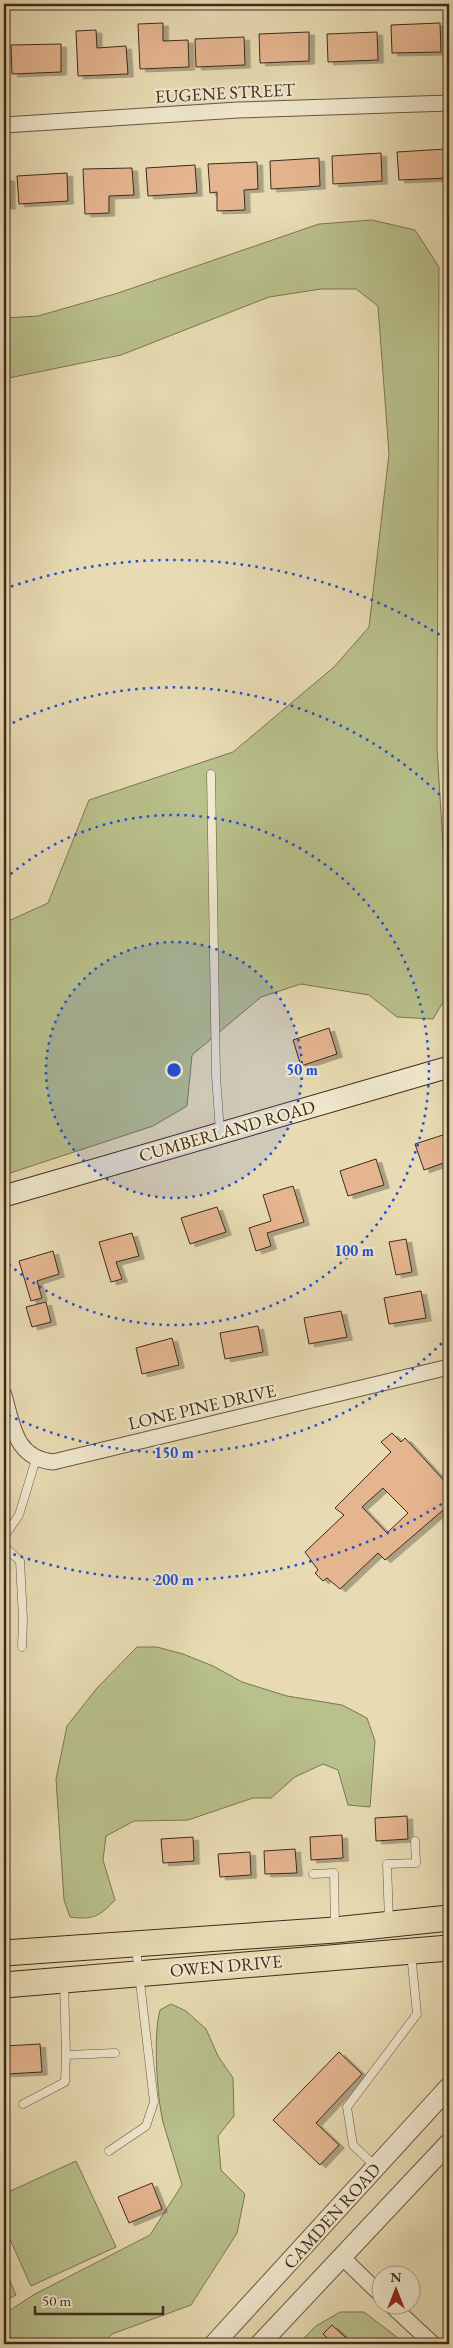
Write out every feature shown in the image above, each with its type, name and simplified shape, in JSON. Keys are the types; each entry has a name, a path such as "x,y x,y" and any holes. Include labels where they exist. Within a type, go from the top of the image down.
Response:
{"highway":[{"name":"OWEN DRIVE","path":"4,1953 335,1930 449,1918"},
{"name":"OWEN DRIVE","path":"4,1985 449,1948"}],"main road":[{"name":"CUMBERLAND ROAD","path":"4,1196 449,1066"}],"street":[{"name":"EUGENE STREET","path":"4,125 238,110 449,102"},
{"name":"LONE PINE DRIVE","path":"36,1459 53,1462 449,1368"},
{"path":"4,1395 20,1446 36,1459"},
{"name":"CAMDEN ROAD","path":"214,2344 449,2087"},
{"name":"CAMDEN ROAD","path":"260,2344 449,2143"},
{"path":"342,2257 370,2284"},
{"path":"403,2316 433,2344"}],"lane":[{"path":"212,774 216,1076 220,1133"},
{"path":"4,1537 19,1515 36,1459"},
{"path":"4,1546 20,1561 23,1619 22,1647"},
{"path":"389,1923 387,1864 416,1863 415,1841"},
{"path":"313,1874 334,1873 335,1930"},
{"path":"109,2151 146,2126 154,2102 136,1944"},
{"path":"376,2167 353,2145 346,2107 417,2014 410,1952"},
{"path":"23,2104 65,2082 64,1980"},
{"path":"66,2055 115,2053"}],"green space":[{"path":"372,220 415,230 439,267 437,748 448,927 446,997 433,1019 397,1017 369,995 301,984 261,997 192,1055 187,1106 153,1126 4,1175 4,923 48,903 89,800 233,752 334,667 369,627 389,454 378,306 356,289 321,289 269,297 121,355 4,379 4,318 38,316 118,293 319,224"},
{"path":"137,1647 157,1647 183,1654 213,1666 242,1682 287,1696 342,1705 367,1718 375,1741 370,1807 348,1805 338,1770 323,1764 295,1777 271,1798 253,1798 188,1820 134,1821 106,1836 103,1860 115,1900 100,1914 95,1916 84,1918 70,1917 64,1900 56,1779 67,1726 97,1688"},
{"path":"171,2004 186,2011 206,2029 218,2056 233,2078 234,2116 218,2136 221,2170 245,2194 237,2233 191,2305 112,2334 102,2344 4,2344 4,2314 35,2294 150,2235 182,2185 163,2122 158,2082 156,2049 158,2021 160,2010"},
{"path":"76,2161 116,2247 31,2286 4,2226 4,2194"},
{"path":"4,2267 16,2295 4,2301"},
{"path":"340,2312 364,2312 406,2344 298,2344 316,2326"}],"building":[{"path":"163,23 163,41 188,40 189,67 140,69 138,24"},
{"path":"440,23 441,52 392,53 391,25"},
{"path":"96,30 97,48 126,46 128,74 78,76 76,31"},
{"path":"309,32 309,61 260,63 259,34"},
{"path":"377,32 378,60 328,62 327,34"},
{"path":"244,37 245,65 196,67 195,39"},
{"path":"61,44 61,72 12,74 11,45"},
{"path":"446,149 448,178 399,180 397,152"},
{"path":"381,153 382,181 333,184 332,156"},
{"path":"319,158 320,186 271,189 270,161"},
{"path":"257,162 258,189 244,190 245,210 217,211 217,192 210,193 208,164"},
{"path":"195,165 197,193 148,196 146,168"},
{"path":"132,168 134,195 109,196 109,213 85,214 83,169"},
{"path":"67,173 68,201 19,204 17,176"},
{"path":"4,178 9,178 10,206 4,206"},
{"path":"329,1028 337,1054 301,1066 293,1040"},
{"path":"449,1133 449,1161 424,1170 415,1144"},
{"path":"376,1159 384,1185 348,1196 340,1171"},
{"path":"293,1186 304,1222 267,1233 271,1246 256,1251 249,1228 271,1221 263,1195"},
{"path":"217,1207 226,1232 190,1244 181,1218"},
{"path":"132,1233 139,1256 116,1262 122,1279 111,1282 99,1242"},
{"path":"406,1239 412,1272 396,1275 389,1242"},
{"path":"53,1251 59,1274 37,1281 42,1298 31,1301 19,1261"},
{"path":"421,1291 426,1318 389,1324 384,1298"},
{"path":"46,1302 51,1322 32,1327 26,1307"},
{"path":"341,1311 347,1337 309,1344 304,1318"},
{"path":"258,1326 263,1352 225,1359 220,1333"},
{"path":"172,1338 179,1365 142,1374 136,1348"},
{"path":"392,1433 401,1442 405,1438 449,1486 449,1505 385,1560 378,1553 340,1589 327,1578 323,1581 315,1573 318,1570 305,1552 344,1515 335,1508 391,1452 381,1442","holes":["383,1488 408,1513 387,1533 362,1507"]},
{"path":"407,1816 408,1839 376,1841 375,1818"},
{"path":"342,1835 343,1858 311,1860 310,1837"},
{"path":"193,1837 194,1861 163,1863 161,1839"},
{"path":"295,1849 297,1873 265,1874 264,1851"},
{"path":"250,1852 251,1875 220,1877 218,1854"},
{"path":"40,2044 42,2072 6,2074 4,2046"},
{"path":"339,2052 362,2074 316,2123 339,2145 320,2165 273,2120"},
{"path":"152,2183 162,2209 129,2223 118,2197"},
{"path":"332,2325 346,2338 340,2344 334,2344 323,2334"}]}
